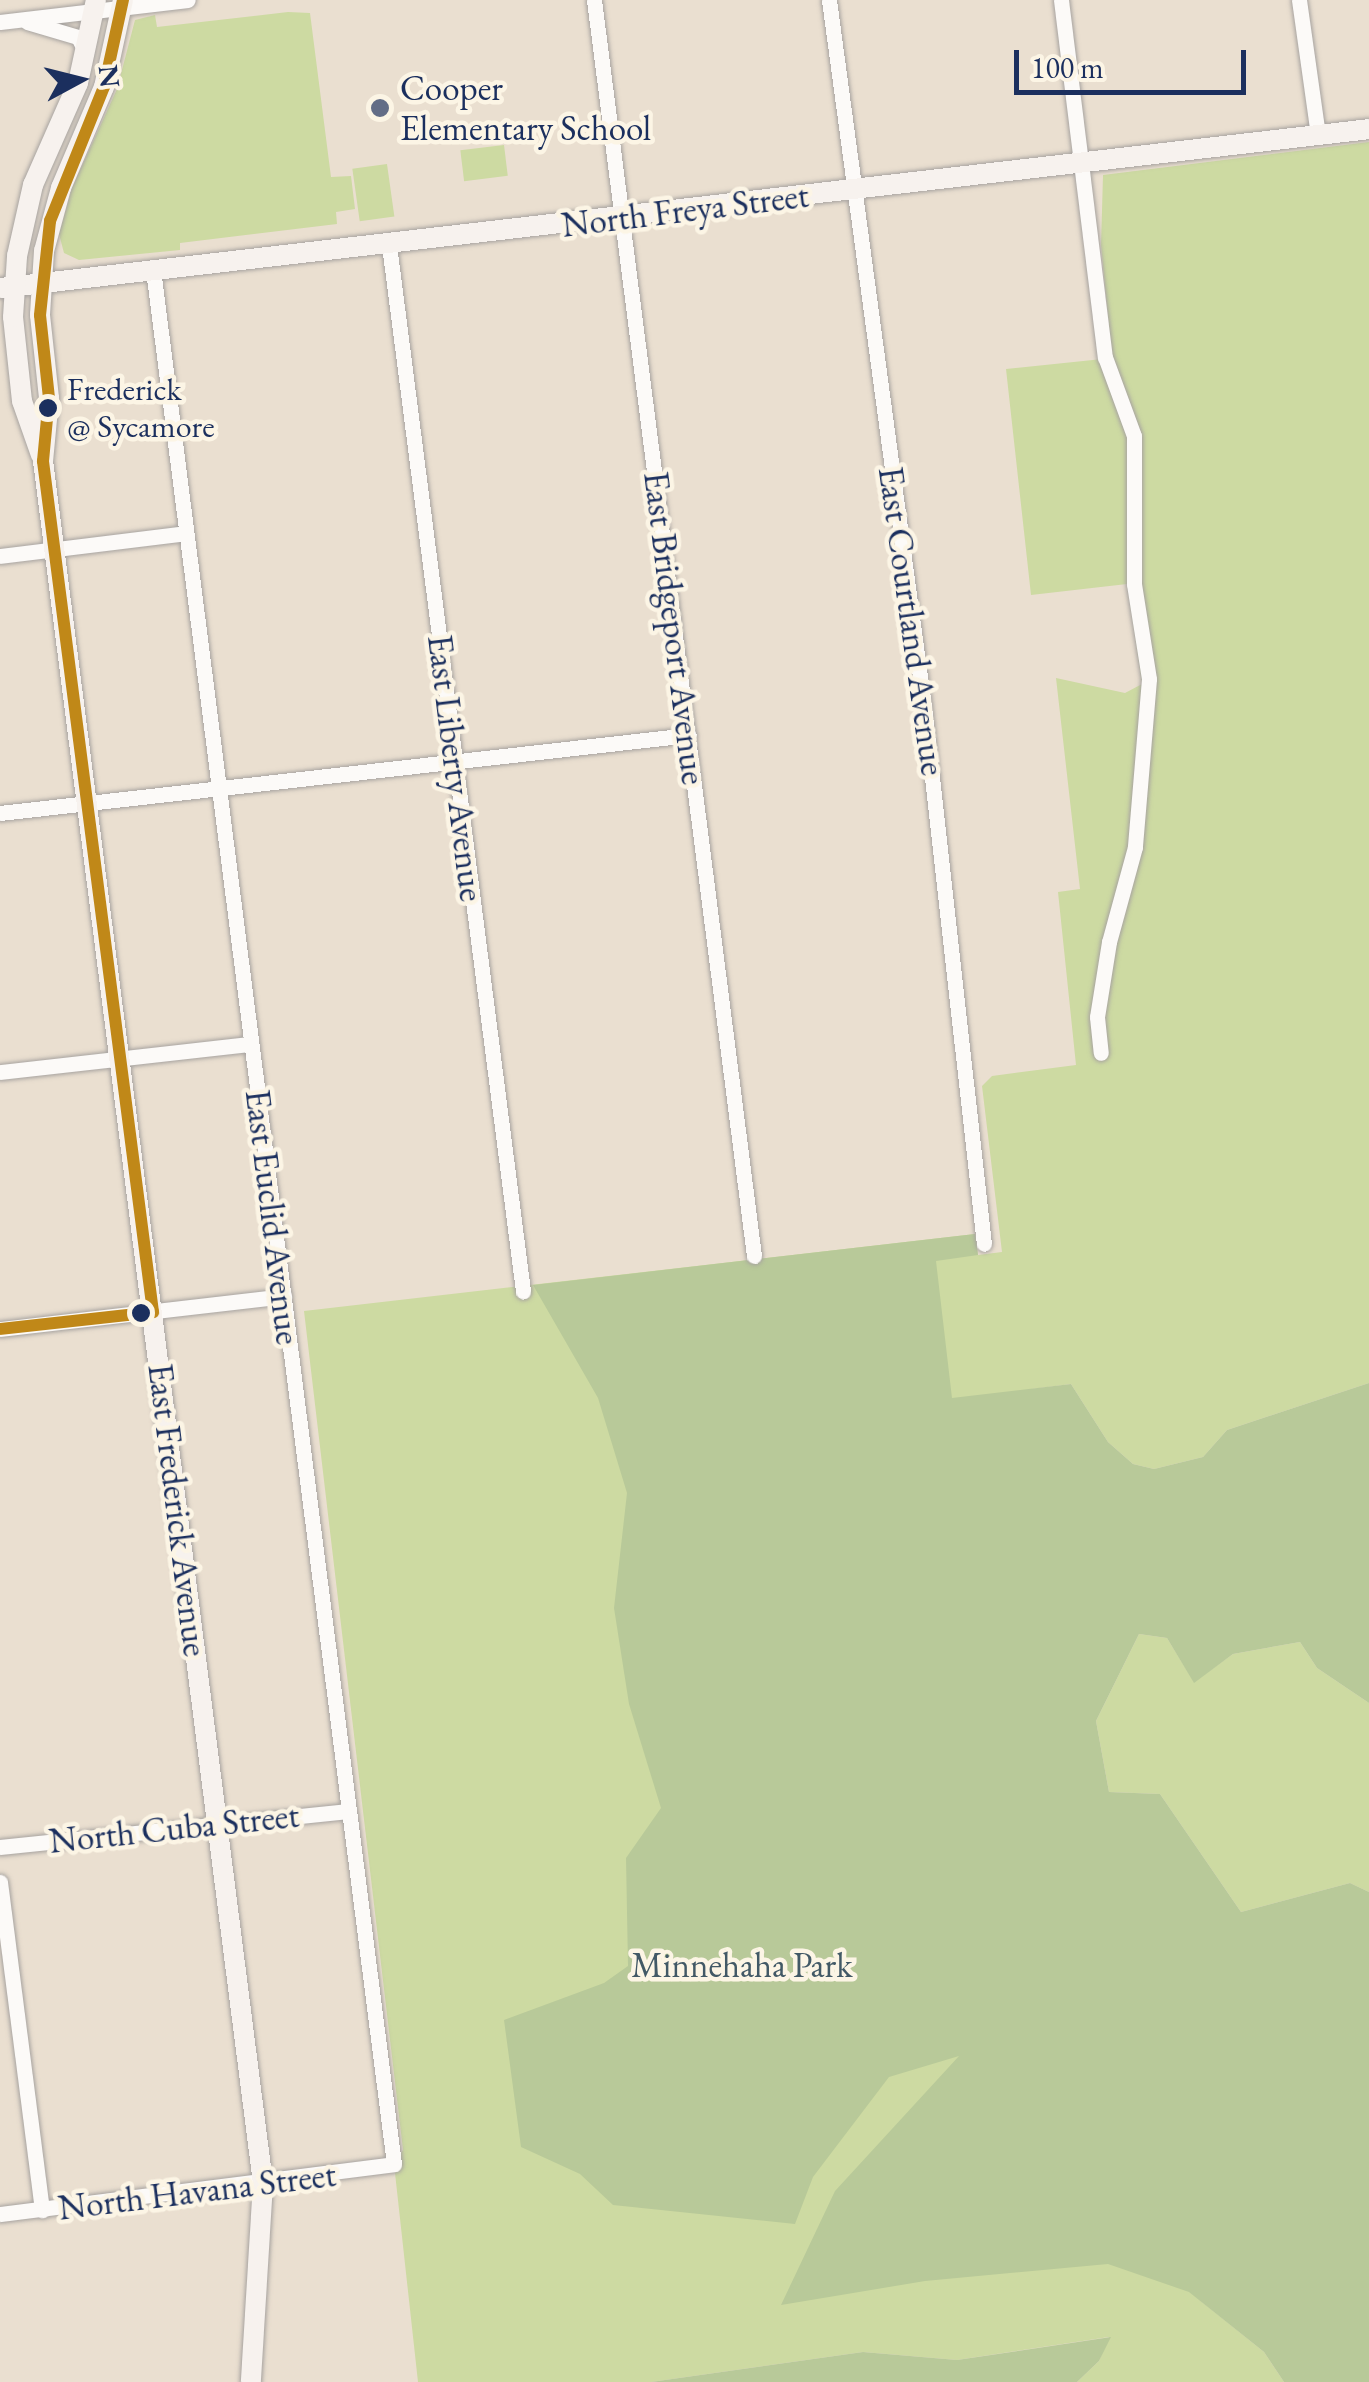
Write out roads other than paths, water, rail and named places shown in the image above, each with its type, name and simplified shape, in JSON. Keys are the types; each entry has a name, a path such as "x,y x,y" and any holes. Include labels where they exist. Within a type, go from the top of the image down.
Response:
{"main road":[{"path":"40,284 50,221 104,87 122,4"},
{"path":"7,288 33,185 86,53 96,5"},
{"name":"North Freya Street","path":"7,288 1369,129"},
{"name":"East Frederick Avenue","path":"40,284 50,398 44,462 54,549 263,2183 252,2382"},
{"name":"East Frederick Avenue","path":"7,288 22,401 44,462"}],"street":[{"path":"0,22 96,5 188,0"},
{"name":"East Bridgeport Avenue","path":"594,0 754,1256"},
{"name":"East Courtland Avenue","path":"828,0 924,706 984,1244"},
{"path":"1061,0 1105,356 1134,436 1133,568 1149,679 1135,847 1109,942 1097,1017 1101,1052"},
{"path":"1300,0 1318,134"},
{"path":"19,20 78,37 86,53"},
{"name":"East Liberty Avenue","path":"389,246 523,1291"},
{"name":"East Euclid Avenue","path":"153,270 394,2164"},
{"path":"0,556 186,533"},
{"path":"0,813 689,736"},
{"path":"0,1072 250,1044"},
{"path":"0,1329 284,1296"},
{"name":"North Cuba Street","path":"0,1847 216,1820 348,1810"},
{"path":"0,1882 42,2210"},
{"name":"North Havana Street","path":"0,2214 394,2164"}],"place":[{"name":"Cooper Elementary School","path":"380,108"},
{"name":"Frederick @ Sycamore","path":"48,408"}],"park label":[{"name":"Minnehaha Park","path":"742,1965"}]}
